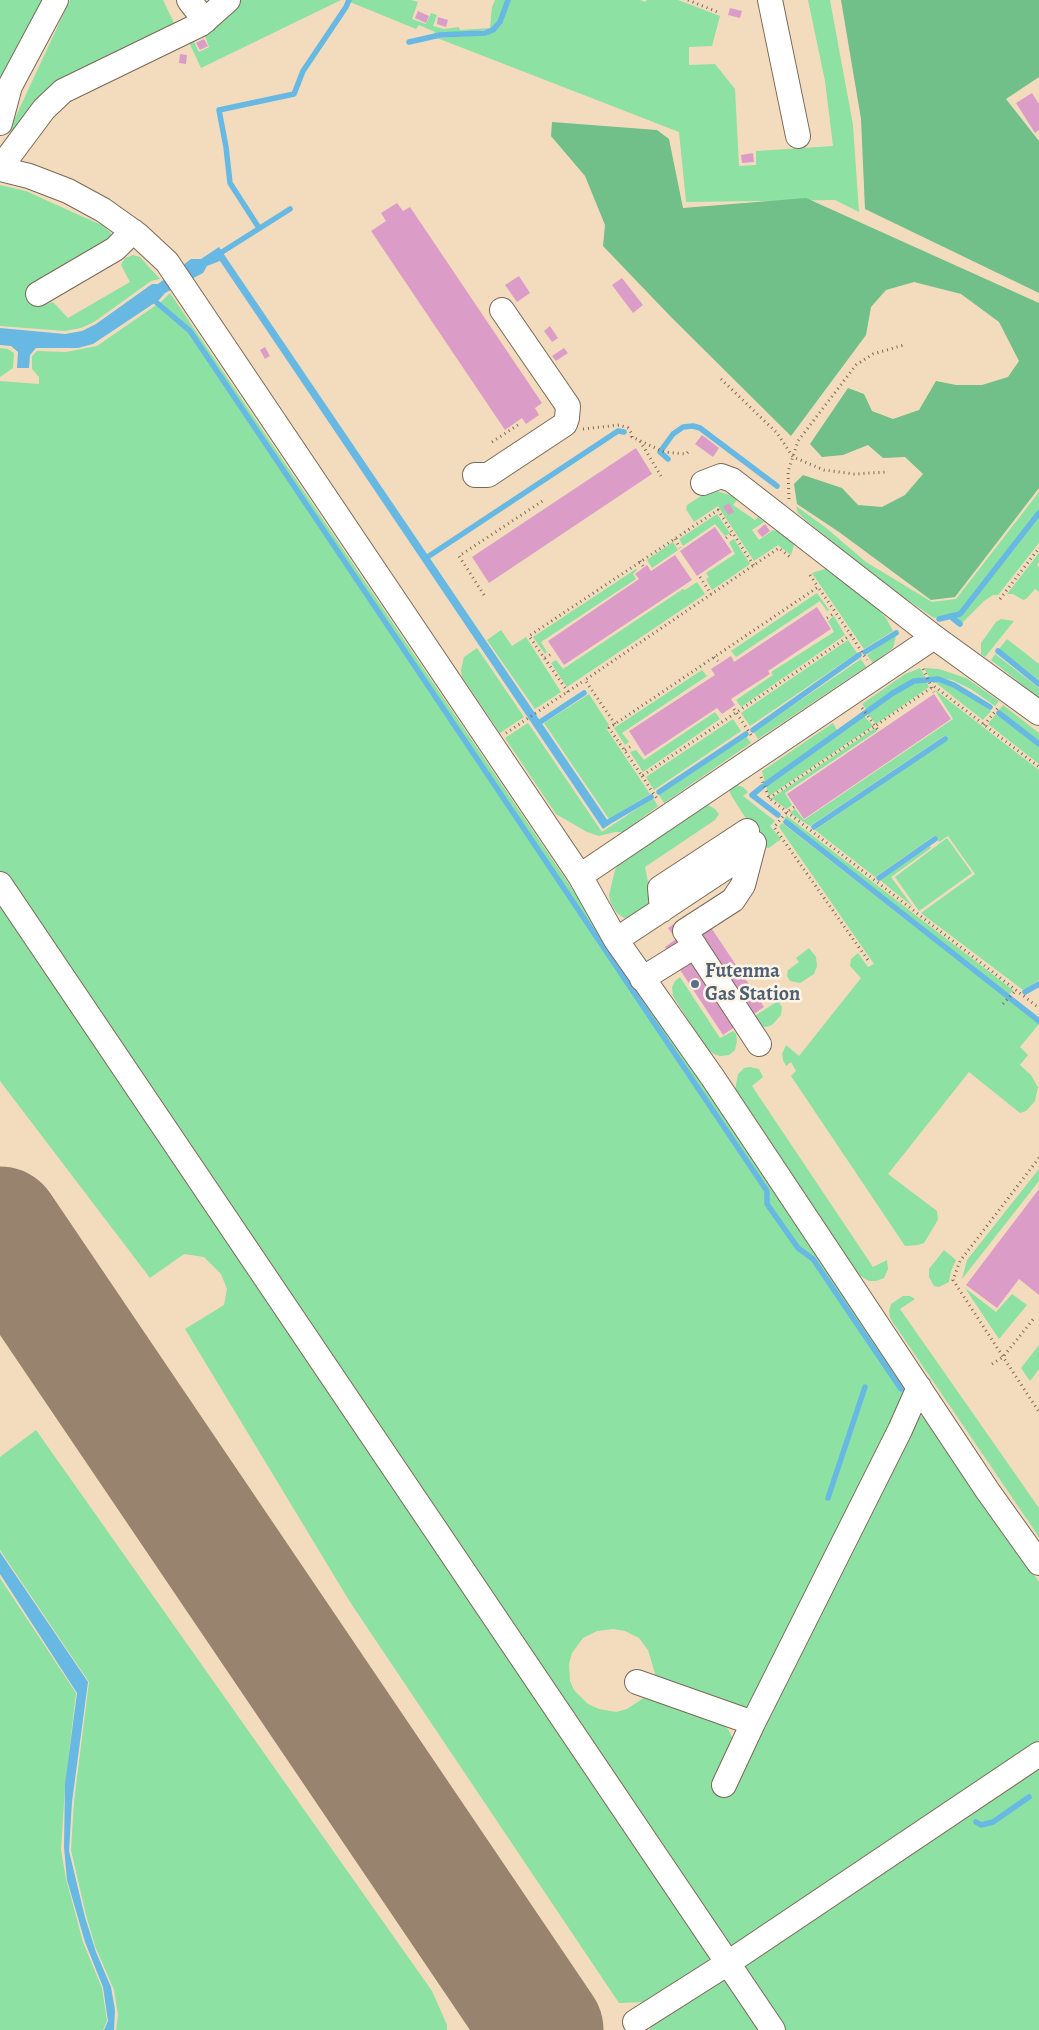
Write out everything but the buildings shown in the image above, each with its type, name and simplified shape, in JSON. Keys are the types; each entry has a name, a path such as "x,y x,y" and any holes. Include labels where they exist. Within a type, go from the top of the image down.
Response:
{"lane":[{"path":"0,123 10,86 56,0"},
{"path":"189,0 205,10"},
{"path":"228,0 205,10 63,91 44,109 0,168 29,176 68,191 103,210 133,231 167,262 580,876 616,940 642,979 713,1078 839,1270 987,1490 1039,1563"},
{"path":"770,0 798,136"},
{"path":"38,294 115,249 133,231"},
{"path":"475,475 488,475 565,424 568,406 502,310"},
{"path":"702,483 721,476 732,480 934,637 1039,713"},
{"path":"580,876 934,637"},
{"path":"616,940 661,899 748,836"},
{"path":"661,899 659,873 748,836"},
{"path":"748,836 743,885 733,900 685,931 759,1044"},
{"path":"0,884 773,2030"},
{"path":"642,979 695,946"},
{"path":"724,1785 900,1430 919,1387"},
{"path":"637,1682 753,1724"},
{"path":"635,2022 728,1963 1039,1754"}],"path":[{"path":"688,0 720,13"},
{"path":"790,525 788,472 798,440 856,365 873,354 904,345"},
{"path":"720,379 777,433 793,457 824,470 854,474 887,472"},
{"path":"492,442 522,423"},
{"path":"592,428 619,425 628,428 632,437 664,452 686,454 688,452"},
{"path":"640,441 661,476"},
{"path":"484,595 459,556 544,500"},
{"path":"568,692 529,636 718,510 754,566"},
{"path":"726,538 733,533"},
{"path":"675,539 680,548"},
{"path":"500,737 779,548 790,557"},
{"path":"1000,598 1039,548"},
{"path":"640,562 643,566"},
{"path":"810,575 869,663"},
{"path":"700,577 711,594"},
{"path":"661,804 609,728 818,587"},
{"path":"828,618 835,613"},
{"path":"642,776 850,635"},
{"path":"545,658 552,653"},
{"path":"714,657 718,661"},
{"path":"921,666 934,692"},
{"path":"585,680 615,724"},
{"path":"769,798 877,728 934,686 1039,767"},
{"path":"984,725 1002,702"},
{"path":"734,709 754,740"},
{"path":"864,710 877,728"},
{"path":"624,750 633,745"},
{"path":"759,771 769,798 1039,1008"},
{"path":"794,807 774,826 870,964"},
{"path":"1004,1004 1015,990"},
{"path":"1039,1158 960,1261 953,1280 1039,1412"},
{"path":"992,1364 1003,1357 1035,1317"}],"green space":[{"path":"0,0 49,0 0,97"},
{"path":"70,0 163,0 176,27 8,133"},
{"path":"237,0 341,0 201,68 187,38 194,34 197,40 194,42 199,52 209,47 205,36 202,37 199,32"},
{"path":"351,0 411,0 418,2 412,19 426,24 431,13 437,15 433,26 444,29 459,27 460,30 490,28 492,7 495,0 506,0 499,22 493,29 434,35 435,32 419,25 416,29 350,2"},
{"path":"510,0 640,0 645,2 647,0 678,0 720,16 712,46 689,47 689,65 715,64 735,89 739,166 756,165 756,151 833,146 825,81 808,0 830,0 853,125 859,212 835,200 686,202 679,132 437,38 485,35 494,32 502,24"},
{"path":"841,0 1039,0 1039,77 1006,99 1039,141 1039,293 865,209 861,119"},
{"path":"552,122 657,130 669,139 683,208 806,198 1039,303 1039,488 955,597 931,600 839,532 797,504 794,484 803,475 842,488 858,505 882,507 905,495 923,474 905,457 883,458 868,445 843,455 822,457 810,444 848,388 864,394 872,411 893,419 919,410 936,381 956,385 982,385 1008,377 1019,361 999,322 961,294 914,282 886,290 871,307 866,335 791,436 672,318 603,246 605,225 585,176 551,136"},
{"path":"0,185 26,191 102,225 113,237 29,291 40,306 53,302 68,318 130,282 121,265 125,258 133,255 140,257 160,279 151,281 94,322 81,328 65,331 0,326"},
{"path":"170,293 668,1031 833,1281 900,1377 904,1387 905,1396 752,1706 744,1711 656,1677 648,1650 639,1638 625,1631 613,1629 597,1631 583,1638 572,1653 569,1664 570,1681 574,1690 588,1704 599,1709 616,1712 627,1709 648,1695 722,1724 728,1729 732,1737 732,1746 917,1418 927,1413 935,1421 1039,1582 1039,1740 735,1946 728,1946 0,876 0,381 39,384 39,377 32,369 32,356 37,351 66,352 97,346 162,301"},
{"path":"0,348 8,349 14,353 13,368 0,377"},
{"path":"717,491 730,495 737,500 733,505 755,520 758,517 764,522 752,530 759,540 773,530 786,534 792,539 794,545 791,555 778,545 754,561 718,506 694,522 686,509 687,505 707,492"},
{"path":"1039,492 1039,510 958,612 934,618 883,583 808,522 798,513 796,506 825,527 866,562 932,602 956,599"},
{"path":"717,514 730,533 725,536 715,524 683,546 679,539"},
{"path":"1039,517 1039,543 998,595 993,595 984,601 962,623 954,617 961,616"},
{"path":"734,539 750,564 712,590 706,579 709,577 706,573 735,554 729,542"},
{"path":"673,542 678,550 652,568 647,560"},
{"path":"1039,553 1037,565 1039,567 1039,592 1035,589 1023,600 1013,594 1007,594"},
{"path":"636,569 633,574 636,579 541,642 547,652 545,654 533,637"},
{"path":"825,569 831,570 873,604 886,618 893,631 864,649 812,573"},
{"path":"697,582 705,594 567,687 551,663 556,660 563,669 683,589 685,590"},
{"path":"817,593 829,610 827,611 820,601 736,657 731,651"},
{"path":"834,616 845,635 741,707 736,700 773,675 771,672 834,632 828,621"},
{"path":"1001,619 1014,621 985,657 981,654 981,643 996,622"},
{"path":"501,630 512,646 526,637 561,692 535,709 487,640"},
{"path":"896,636 893,648 873,663 867,655 890,638"},
{"path":"1007,639 1039,664 1039,680 999,649"},
{"path":"848,640 857,653 750,726 741,713"},
{"path":"477,648 524,717 500,733 462,677 461,670 464,657"},
{"path":"995,654 1039,688 1039,698 991,660"},
{"path":"861,659 866,667 758,739 754,732"},
{"path":"920,668 925,677 914,679 866,709 862,704 905,674"},
{"path":"924,668 939,669 966,678 999,701 995,706 971,689 952,680 929,677"},
{"path":"702,670 707,676 622,733 629,742 625,745 614,728"},
{"path":"932,680 954,687 991,711 983,720 936,683 933,683"},
{"path":"926,681 929,687 876,724 867,713 914,682"},
{"path":"935,690 1039,770 1039,980 1023,990 921,913 975,874 948,836 939,842 934,836 875,877 815,830 947,740 947,737 944,736 810,826 790,813 795,809 804,820 953,719"},
{"path":"589,694 609,725 606,728 650,794 609,819 544,723"},
{"path":"1003,705 1039,733 1039,741 999,710"},
{"path":"715,712 720,719 643,772 630,752 636,750 644,760"},
{"path":"996,714 1039,747 1039,764 988,724"},
{"path":"864,716 873,726 769,796 766,786"},
{"path":"733,719 741,731 654,790 646,777"},
{"path":"528,723 602,832 653,798 658,806 623,832 599,836 587,832 556,814 505,738"},
{"path":"833,723 837,730 765,782 762,771"},
{"path":"875,728 877,731 785,793 792,805 786,809 772,798"},
{"path":"746,736 751,743 664,803 659,795"},
{"path":"737,785 743,787 748,792 743,796 775,821 770,826 781,839 769,848 764,847 731,795 729,789"},
{"path":"708,805 719,814 715,820 645,867 652,901 646,910 633,919 624,918 617,913 611,904 609,895 615,870 622,859 702,806"},
{"path":"787,816 1013,990 1009,995 784,818"},
{"path":"782,823 1039,1024 1020,1047 1028,1055 1020,1065 1031,1075 1038,1087 1035,1101 1026,1111 1020,1113 969,1072 888,1174 937,1211 938,1219 935,1225 924,1243 918,1245 905,1246 791,1076 796,1071 791,1062 786,1066 783,1060 782,1054 786,1045 799,1056 861,978 850,966 851,959 858,953 868,967 874,964 779,827"},
{"path":"947,838 972,873 919,911 895,877"},
{"path":"930,846 931,848 891,877 913,907 880,880"},
{"path":"0,896 711,1952 707,1964 646,2002 619,2003 350,1602 185,1329 224,1305 227,1289 221,1274 204,1257 184,1254 150,1278 0,1081"},
{"path":"809,948 816,957 817,966 814,974 800,983 790,981 787,976 788,970 799,962 796,958"},
{"path":"680,977 720,1038 733,1031 736,1034 735,1050 729,1055 720,1056 706,1048 673,996 672,987"},
{"path":"778,1001 782,1007 781,1015 772,1025 766,1027 758,1026 750,1019"},
{"path":"744,1068 759,1069 763,1077 752,1086 873,1267 887,1260 888,1269 884,1278 869,1281 859,1275 735,1090 738,1074"},
{"path":"1039,1169 1039,1181 962,1279 967,1260"},
{"path":"944,1250 956,1260 949,1282 939,1287 934,1286 929,1277 929,1269"},
{"path":"965,1288 996,1312 1012,1294 1027,1305 999,1339"},
{"path":"903,1296 910,1296 915,1299 900,1309 1039,1508 1039,1537 890,1318 891,1304"},
{"path":"1039,1345 1039,1369 1030,1381 1021,1368"},
{"path":"36,1430 432,1991 447,2025 447,2030 116,2030 118,2015 114,1990 95,1946 71,1850 74,1801 89,1682 0,1550 0,1457"},
{"path":"0,1578 76,1693 65,1787 61,1850 66,1879 83,1942 102,1988 107,2021 103,2030 0,2030"},
{"path":"1039,1764 1039,2030 779,2030 741,1970 746,1963"},
{"path":"720,1979 729,1980 766,2030 649,2030 658,2020"}],"water":[{"path":"219,247 610,824 603,829 220,261 207,266 203,273 165,293 159,300 93,344 78,348 36,348 30,355 29,368 17,368 18,352 11,346 0,345 0,328 65,334 82,331 96,324 152,284 158,284 191,259 201,259"},
{"path":"0,1552 88,1682 72,1802 69,1851 85,1917 96,1952 111,1987 115,2010 114,2030 104,2030 108,2021 103,1987 85,1942 67,1880 64,1847 65,1784 77,1693 0,1574"}],"waterway":[{"path":"259,228 230,183 219,110 294,94 303,71 349,0"},
{"path":"409,42 440,35 485,33 493,30 500,22 508,0"},
{"path":"222,252 290,209"},
{"path":"156,302 190,331 767,1191 767,1204 798,1248 813,1259 901,1389"},
{"path":"668,459 660,452 673,434 683,427 693,426 700,428 777,486"},
{"path":"426,558 618,431 624,432"},
{"path":"939,619 960,614 1039,513"},
{"path":"950,616 960,624"},
{"path":"865,652 896,633"},
{"path":"998,651 1039,684"},
{"path":"753,730 859,655"},
{"path":"766,784 893,693 914,681 938,679 954,685 990,707"},
{"path":"537,724 584,693"},
{"path":"999,713 1039,744"},
{"path":"659,792 746,734"},
{"path":"814,827 945,739"},
{"path":"762,787 752,795 778,815"},
{"path":"605,824 651,797"},
{"path":"786,822 1039,1021"},
{"path":"879,878 935,839"},
{"path":"1025,992 1039,984"},
{"path":"828,1498 865,1387"},
{"path":"976,1822 981,1825 993,1822 1029,1797"}],"taxiway":[{"path":"527,2008 527,2030"}],"runway":[{"path":"0,1227 543,2030"}],"place":[{"name":"Futenma Gas Station","path":"695,984"}]}
